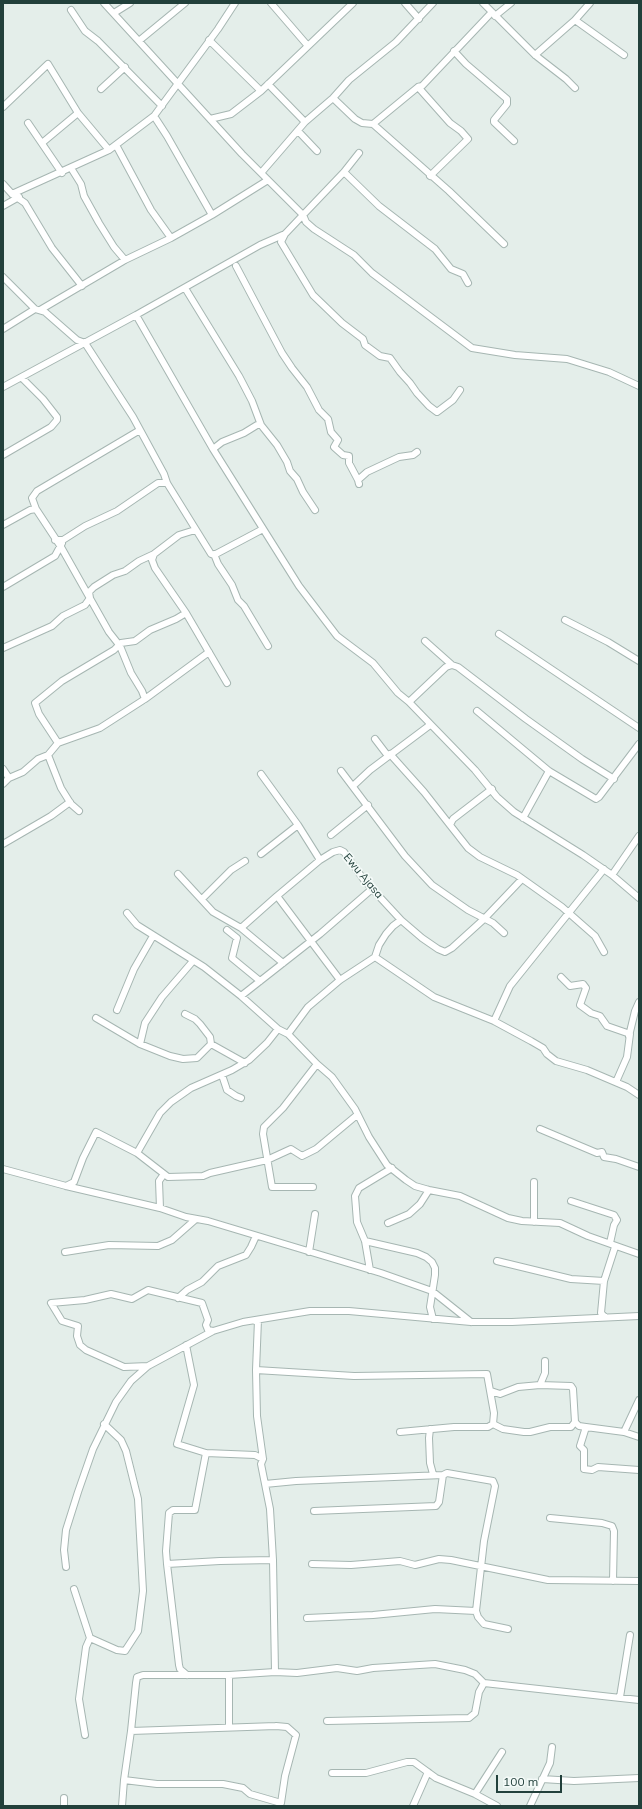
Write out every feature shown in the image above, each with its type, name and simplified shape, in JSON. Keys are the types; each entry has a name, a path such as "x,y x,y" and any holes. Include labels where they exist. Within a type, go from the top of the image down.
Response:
{"street":[{"path":"104,3 140,40 261,173 303,215 306,222 314,229 354,255 372,273 472,348 515,355 567,359 613,374 639,386"},
{"path":"114,13 130,3"},
{"path":"140,40 185,3"},
{"path":"3,206 14,196 27,189 109,150 154,116 235,3"},
{"path":"271,3 308,46"},
{"path":"210,118 231,114 261,91 353,3"},
{"path":"405,3 420,19"},
{"path":"261,173 305,122 333,98 349,80 385,52 420,19 433,3"},
{"path":"483,3 535,55 566,79 575,88"},
{"path":"373,124 418,87 422,86 454,51 494,14 511,3"},
{"path":"535,55 575,20 590,3"},
{"path":"71,10 85,31 126,67 162,106"},
{"path":"575,20 624,56"},
{"path":"209,40 261,91"},
{"path":"454,51 466,64 507,99 507,104 494,122 514,141"},
{"path":"3,107 48,64 78,113 109,150"},
{"path":"101,89 126,67"},
{"path":"268,84 305,122"},
{"path":"418,87 450,123 461,131 468,139 430,176"},
{"path":"333,98 355,119 362,123 373,124 415,160 430,176 449,191 504,244"},
{"path":"42,143 78,113"},
{"path":"154,116 212,215"},
{"path":"28,123 62,173"},
{"path":"298,131 317,151"},
{"path":"116,145 151,210 171,238"},
{"path":"359,153 344,172 285,234 281,242 313,295 342,323 363,339 365,345 380,356 390,358 400,372 410,382 416,394 429,406 437,412 453,400 460,390"},
{"path":"71,168 81,184 84,196 114,246 125,260"},
{"path":"344,172 379,206 435,249 451,269 463,274 468,283"},
{"path":"3,329 82,286 125,260 171,238 212,215 268,180"},
{"path":"3,184 14,196 26,203 52,248 82,286"},
{"path":"3,388 260,245 285,234"},
{"path":"236,266 248,252"},
{"path":"231,262 229,264 236,266 282,353 308,387 319,410 328,419 331,432 338,440 334,447 343,455 349,456 349,463 360,479 372,470 399,457 413,455 417,452"},
{"path":"3,277 38,309 77,340 85,343 140,430 164,474 167,483 195,530 210,553 214,554 238,600 244,606 268,646"},
{"path":"185,288 239,376 252,401 261,425 277,445 287,462 290,471 297,479 303,492 315,510"},
{"path":"136,315 213,449 299,586 337,636 370,660 398,693 409,702 514,812 604,869 639,898"},
{"path":"3,454 52,427 57,420 43,399 22,378"},
{"path":"213,449 222,442 244,433 257,425 261,425"},
{"path":"140,430 37,491 32,498 36,509 55,540 62,543 90,598 109,632 119,645 131,673 145,699"},
{"path":"3,587 55,556 62,543 85,526 117,511 158,484 167,483"},
{"path":"3,525 30,510 36,509"},
{"path":"214,554 262,527"},
{"path":"3,648 52,626 63,616 85,605 90,598 89,592 94,587 113,575 125,571 139,561 154,554 179,535 195,530"},
{"path":"154,554 152,560 155,568 186,613 227,683"},
{"path":"58,743 39,714 35,703 62,681 119,645 135,641 150,630 186,613"},
{"path":"565,620 608,642 639,661"},
{"path":"499,634 639,728"},
{"path":"425,641 452,665 458,667 526,719 582,759 614,779"},
{"path":"3,784 9,778 24,772 38,759 48,755 58,743 100,728 145,699 209,652"},
{"path":"409,702 441,671 452,665"},
{"path":"477,711 549,771 596,799 614,779 639,744"},
{"path":"353,786 389,755 430,725"},
{"path":"375,739 446,819 468,848 480,857 522,879 562,907 568,914 595,936 604,952"},
{"path":"48,755 61,788 78,811"},
{"path":"3,769 9,778"},
{"path":"341,771 405,856 432,885 493,924 504,933"},
{"path":"523,818 549,771"},
{"path":"261,774 298,825 320,860"},
{"path":"446,819 453,818 492,789"},
{"path":"3,844 51,816 70,802"},
{"path":"331,834 368,805"},
{"path":"450,825 453,818"},
{"path":"261,854 298,825"},
{"path":"612,875 639,836"},
{"name":"Ewu Ajasa","path":"241,928 320,860 337,850 344,852 364,880 401,920 422,938 438,949 445,952 452,948 484,919"},
{"path":"202,899 231,870 245,861"},
{"path":"494,1021 510,986 604,869"},
{"path":"178,874 213,912 241,928 283,963"},
{"path":"484,919 522,879"},
{"path":"241,996 372,889"},
{"path":"277,896 340,980"},
{"path":"127,913 137,925 193,961 241,996 278,1029 288,1034 317,1064 327,1071 337,1082 386,1165 410,1183 428,1190 460,1196 508,1218 560,1224 588,1236 639,1254"},
{"path":"288,1034 303,1012 340,980 375,957 379,945 386,934 401,920"},
{"path":"227,930 236,938 232,958 260,981"},
{"path":"117,1010 134,969 153,936"},
{"path":"375,957 434,997 494,1021 543,1048 547,1054 556,1061 587,1070 616,1082 639,1095"},
{"path":"140,1044 145,1023 162,997 193,961"},
{"path":"561,977 570,986 583,984 586,988 580,1005 591,1013 600,1016 607,1026 630,1034"},
{"path":"616,1082 627,1057 634,1011 639,1002"},
{"path":"185,1014 195,1019 200,1024 210,1037 211,1044"},
{"path":"96,1018 140,1044 170,1056 190,1060 199,1057 211,1044"},
{"path":"137,1153 160,1113 171,1102 191,1088 222,1075 245,1062 267,1043 278,1029"},
{"path":"211,1044 245,1062"},
{"path":"313,1187 272,1187 264,1127 283,1108 317,1064"},
{"path":"222,1075 227,1090 241,1098"},
{"path":"66,1186 74,1182 83,1158 96,1132 137,1153 168,1177 203,1176 210,1173 268,1160 289,1150 293,1150 302,1156 316,1149 357,1115"},
{"path":"540,1129 597,1153 602,1152 604,1157 616,1159 639,1167"},
{"path":"370,1270 365,1242 357,1222 355,1194 362,1185 392,1168"},
{"path":"3,1169 66,1186 160,1208 196,1220 208,1221 370,1270 429,1290 471,1322"},
{"path":"160,1208 158,1181 164,1174"},
{"path":"534,1182 534,1222"},
{"path":"388,1223 409,1214 420,1204 428,1190"},
{"path":"571,1201 614,1215 617,1220 614,1225 612,1245 604,1281 601,1313 605,1317"},
{"path":"309,1252 315,1214"},
{"path":"65,1252 109,1245 158,1246 172,1240 196,1220"},
{"path":"178,1298 187,1290 202,1282 218,1266 246,1255 256,1236"},
{"path":"365,1242 412,1251 426,1257 432,1262 435,1268 435,1280 429,1290 430,1311 433,1319"},
{"path":"497,1260 571,1279 604,1281"},
{"path":"148,1366 124,1368 86,1350 80,1345 77,1336 78,1326 62,1321 51,1303 85,1300 111,1294 132,1299 148,1290 202,1303 208,1320 206,1325 208,1330 213,1331"},
{"path":"187,1290 190,1299"},
{"path":"66,1567 64,1550 66,1530 81,1481 104,1424 123,1391 139,1373 148,1366 213,1331 243,1322 310,1311 348,1311 471,1322 512,1322 639,1316"},
{"path":"186,1345 258,1320 256,1370 257,1416 263,1459 261,1464 266,1484 270,1513 273,1560 275,1672"},
{"path":"186,1345 194,1385 177,1444 206,1453 255,1455 263,1459"},
{"path":"540,1385 545,1372 545,1361"},
{"path":"256,1370 354,1376 487,1374 494,1413 493,1424"},
{"path":"491,1391 500,1394 518,1387 540,1385 573,1387 575,1422 580,1426 624,1432 639,1437"},
{"path":"624,1432 639,1400"},
{"path":"493,1424 509,1430 530,1432 550,1427 570,1427 575,1422"},
{"path":"90,1638 117,1650 126,1651 138,1631 143,1591 138,1499 133,1476 122,1440 104,1424"},
{"path":"400,1432 454,1427 488,1427 493,1424"},
{"path":"586,1427 580,1446 584,1450 584,1469 592,1470 598,1467 639,1470"},
{"path":"430,1430 430,1463 434,1474"},
{"path":"187,1675 180,1669 174,1631 166,1551 169,1513 173,1510 195,1510 206,1453"},
{"path":"266,1484 296,1481 414,1477 434,1474 443,1475 447,1472 490,1479 495,1482 484,1541 483,1566 477,1594 476,1612 484,1624 508,1629"},
{"path":"314,1511 436,1506 439,1502 443,1475"},
{"path":"550,1518 602,1523 612,1526 614,1531 613,1581"},
{"path":"312,1564 351,1565 400,1561 415,1565 439,1559 483,1566 548,1580 639,1581"},
{"path":"167,1564 273,1560"},
{"path":"74,1589 90,1638 86,1647 79,1699 85,1734"},
{"path":"307,1618 373,1615 435,1609 476,1612"},
{"path":"620,1697 630,1635"},
{"path":"122,1806 137,1677 143,1675 229,1675 275,1672 297,1673 337,1668 357,1671 373,1668 436,1664 465,1670 475,1674 484,1683 639,1700"},
{"path":"228,1727 229,1675"},
{"path":"327,1721 469,1718 474,1715 479,1692 484,1683"},
{"path":"124,1780 157,1784 223,1784 243,1788 250,1794 284,1805 285,1776 296,1735 287,1727 228,1727 131,1731"},
{"path":"530,1806 550,1763 552,1747"},
{"path":"474,1794 502,1752"},
{"path":"332,1773 366,1773 407,1762 414,1762 436,1778 474,1794 497,1806"},
{"path":"413,1806 428,1772"},
{"path":"542,1779 574,1781 639,1778"},
{"path":"64,1798 64,1806"}]}
